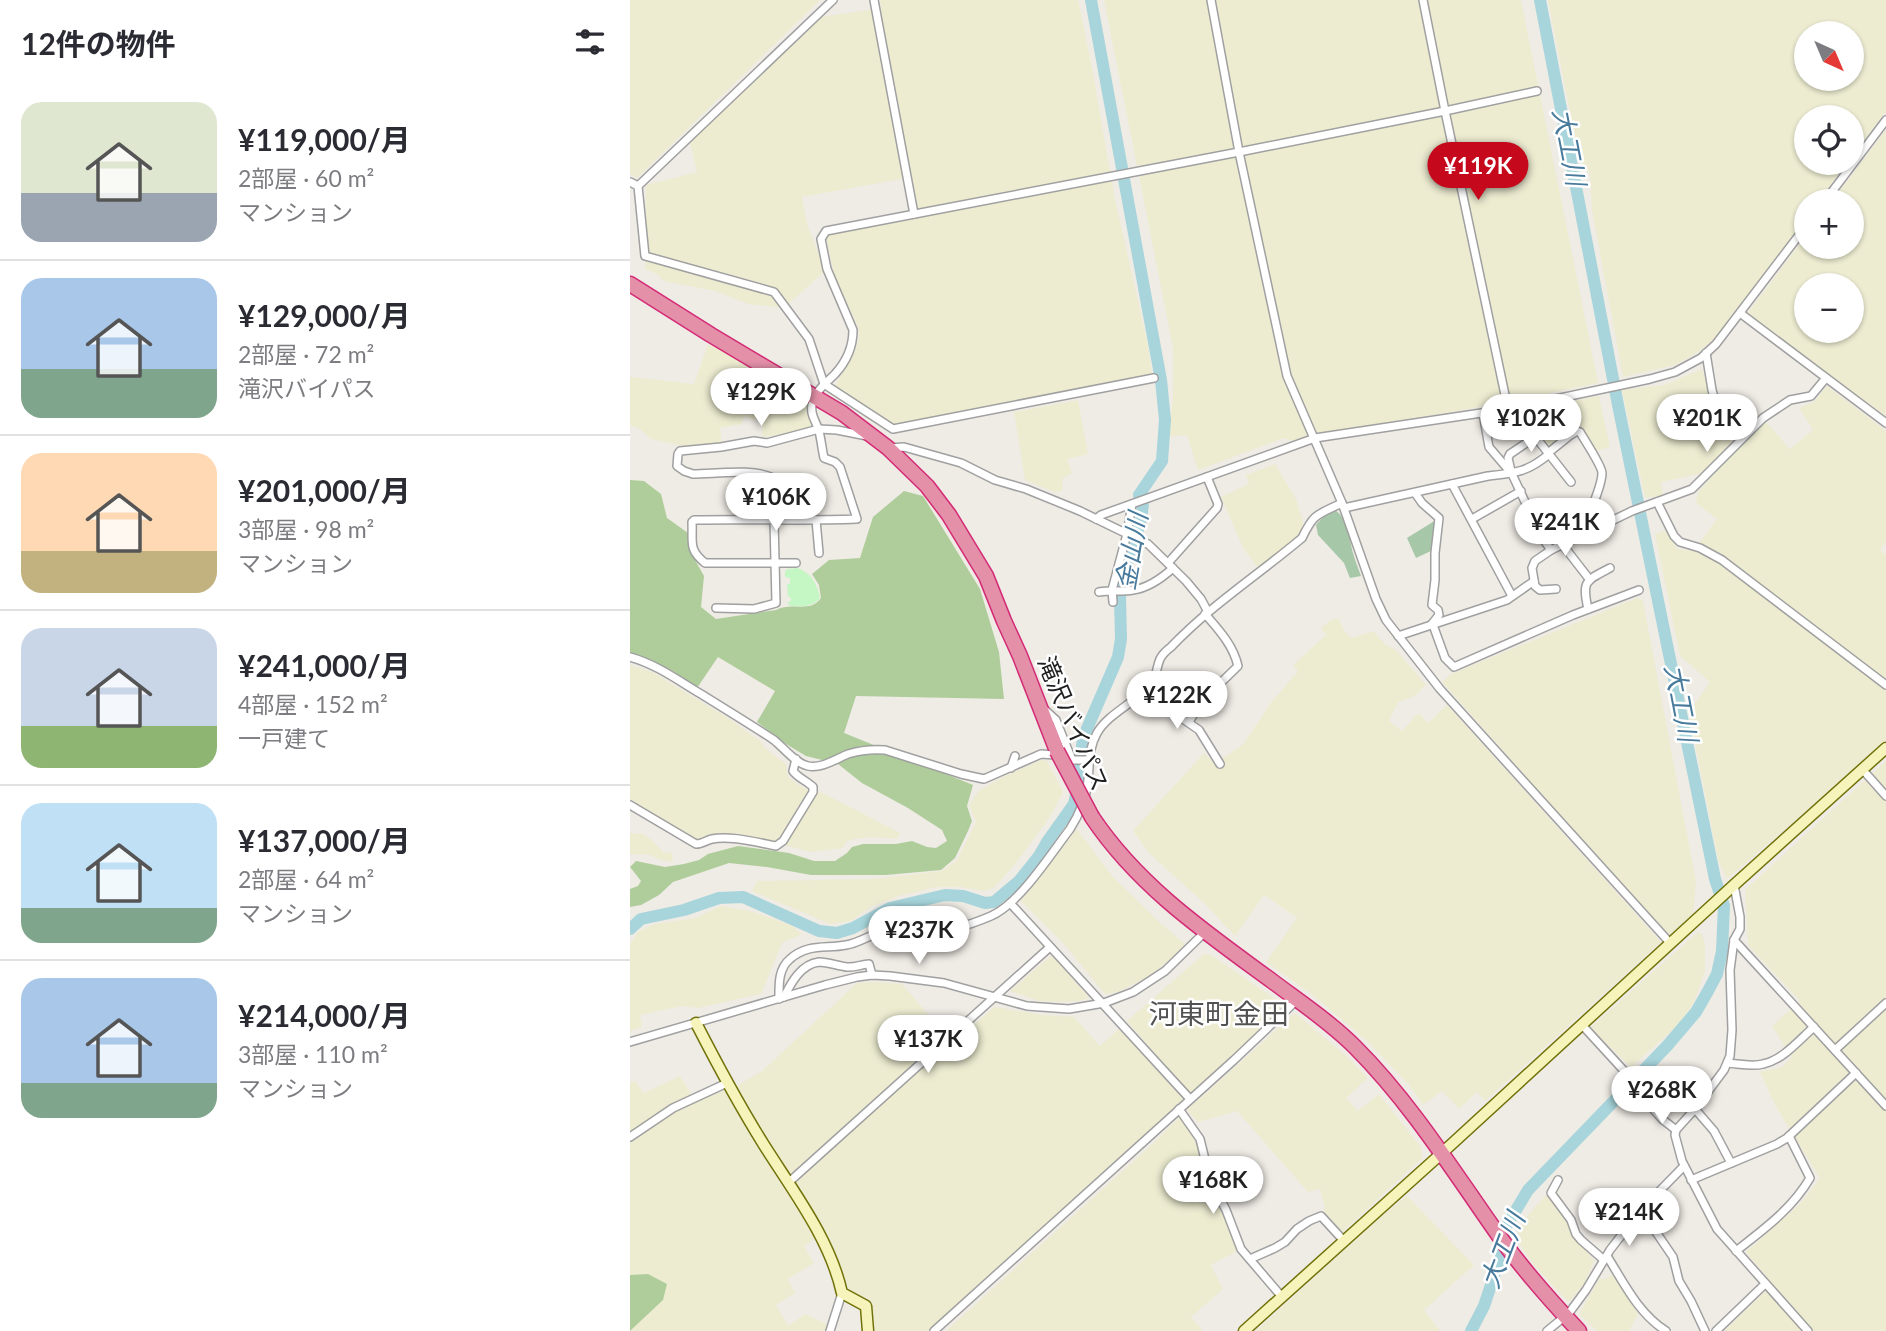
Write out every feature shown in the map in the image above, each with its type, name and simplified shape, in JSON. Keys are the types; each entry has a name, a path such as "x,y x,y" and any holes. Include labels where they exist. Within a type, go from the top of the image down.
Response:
{"highway":[{"name":"滝沢バイパス","path":"630,284 711,335 819,390 928,486 986,576 1040,709 1092,817 1109,841 1134,870 1167,901 1336,1029 1376,1068 1442,1153 1517,1259 1579,1331"}],"street":[{"path":"819,390 809,339 774,292 645,256 634,184 833,0"},
{"path":"874,0 914,214"},
{"path":"1211,0 1287,376 1343,506 1386,621 1440,689 1671,944"},
{"path":"1423,0 1508,409"},
{"path":"796,563 705,564 693,550 692,522 857,519 840,467 824,458 819,429 812,415 811,405 819,390 844,362 853,338 853,330 827,269 821,239 826,231 1240,152 1537,91"},
{"path":"1834,189 1886,120"},
{"path":"1096,519 1315,438 1508,409 1675,372 1701,359 1729,328 1794,242"},
{"path":"1740,313 1886,423"},
{"path":"1706,353 1719,415 1742,438"},
{"path":"819,390 894,429 1154,378"},
{"path":"1556,589 1540,590 1535,586 1532,564 1550,550 1632,511 1692,489 1763,418 1783,403 1811,396 1826,378"},
{"path":"1518,407 1535,437 1572,482"},
{"path":"1483,412 1489,447 1512,474 1550,550"},
{"path":"716,608 754,609 776,603 773,478 766,474 693,474 677,466 680,451 754,441 767,443 819,429 875,437"},
{"path":"781,998 780,975 784,965 797,954 819,946 857,943 888,931 926,933 956,928 993,915 1011,904 1078,817 1088,782 1091,746 1102,726 1148,688 1156,678 1163,656 1206,613 1302,538 1316,515 1343,506 1488,476 1512,474 1539,463 1577,431 1601,466 1602,474 1591,517 1594,529"},
{"path":"1512,474 1508,458 1510,454 1535,437"},
{"path":"888,448 904,447 951,460 995,480 1026,489 1148,544 1195,591 1206,613 1236,656 1238,666 1201,702 1189,722"},
{"path":"1099,592 1136,590 1165,576 1170,566 1217,508 1218,504 1207,477"},
{"path":"1452,484 1512,596"},
{"path":"1472,519 1521,491"},
{"path":"1415,493 1439,518 1432,605 1440,615 1432,625"},
{"path":"1657,502 1674,536 1680,542 1700,548 1722,560 1886,685"},
{"path":"1113,602 1112,590 1132,504"},
{"path":"816,520 819,553"},
{"path":"1562,544 1590,580"},
{"path":"1588,609 1585,586 1610,568"},
{"path":"1398,636 1507,600 1534,581"},
{"path":"1432,625 1445,658 1454,667 1639,590"},
{"path":"630,657 679,681 765,735 804,765 816,766 873,749 885,750 985,779 1041,754 1063,753 1072,760 1089,760"},
{"path":"1148,688 1204,736 1220,764"},
{"path":"1244,1331 1886,748"},
{"path":"1011,768 1015,756"},
{"path":"630,805 696,844 703,844 713,838 747,840 776,846 783,841 813,792 811,785 793,771 796,759"},
{"path":"1862,769 1886,796"},
{"path":"1734,885 1740,929 1734,940 1730,970 1732,1030 1728,1063 1695,1110 1676,1130 1675,1135 1684,1166 1713,1224 1808,1331"},
{"path":"1011,904 1190,1100"},
{"path":"630,1042 842,981 872,975 944,983 1027,1006 1069,1009 1101,1003 1133,992 1165,971 1205,932"},
{"path":"1734,940 1886,1106"},
{"path":"788,1183 1050,947"},
{"path":"781,998 800,972 814,963 852,968 866,963 869,964 872,975"},
{"path":"934,1331 1190,1100 1297,999"},
{"path":"1835,1050 1886,1003"},
{"path":"696,1023 727,1083 826,1248 842,1293 830,1331"},
{"path":"1582,1025 1638,1086 1647,1102 1662,1119 1676,1130"},
{"path":"1728,1063 1753,1066 1775,1060 1814,1027"},
{"path":"1691,1181 1777,1144 1856,1073"},
{"path":"630,1137 673,1108 727,1083"},
{"path":"1179,1109 1198,1133 1210,1180 1226,1210 1237,1242 1282,1297"},
{"path":"1695,1110 1714,1131 1731,1163"},
{"path":"1737,1251 1795,1201 1810,1178 1789,1136"},
{"path":"1547,1331 1565,1317 1586,1290 1605,1258 1641,1210 1684,1166"},
{"path":"1558,1180 1551,1193 1571,1220 1576,1234 1605,1258 1641,1311 1666,1331"},
{"path":"1641,1210 1673,1258 1679,1282 1705,1331"},
{"path":"1250,1259 1285,1242 1303,1225 1321,1216 1345,1241"},
{"path":"1716,1331 1765,1284"},
{"path":"842,1293 866,1306 868,1331"}],"green space":[{"path":"630,0 820,0 637,178 630,174"},
{"path":"880,0 1078,0 1115,199 1152,375 893,425 835,386 855,351 859,337 858,326 836,282 826,238 828,235 919,218 912,177 802,197 807,224 825,271 784,308 748,304 715,291 663,281 657,274 645,269 646,185 697,172 690,143 821,17 881,8"},
{"path":"1104,0 1521,0 1598,383 1292,441 1284,438 1198,470 1187,435 1167,437 1173,400 1173,348"},
{"path":"1548,0 1886,0 1886,111 1864,141 1864,105 1794,105 1794,175 1838,175 1827,189 1794,189 1794,234 1722,332 1698,352 1675,365 1623,377 1592,210 1590,174 1579,158"},
{"path":"1886,130 1886,416 1746,315 1794,252 1794,259 1864,259 1864,189 1841,189 1852,175 1864,175 1864,159"},
{"path":"708,344 807,398 812,427 762,437 763,422 744,417 742,424 720,428 722,444 687,447 651,439 640,429 630,425 630,377 694,384"},
{"path":"1702,369 1715,415 1734,439 1704,473 1661,482 1663,495 1645,497 1622,390 1664,385"},
{"path":"1827,386 1886,431 1886,541 1880,550 1886,555 1886,740 1727,879 1718,860 1689,712 1710,682 1680,656 1655,534 1667,530 1677,549 1693,551 1717,519 1696,503 1698,492 1766,422 1790,449 1813,430 1799,408 1814,402"},
{"path":"1599,396 1610,447 1596,451 1580,425 1551,448 1525,410"},
{"path":"1078,400 1088,454 1067,459 1072,473 1063,478 1062,491 1055,492 1025,480 1014,412"},
{"path":"1275,464 1296,499 1304,525 1290,545 1258,568 1243,548 1221,497 1249,484 1246,475"},
{"path":"630,480 644,481 661,494 667,518 688,533 690,551 704,576 701,607 716,619 817,603 821,598 819,585 812,574 829,560 860,558 873,517 904,491 923,496 980,589 999,652 1004,699 856,696 844,733 973,785 967,806 972,821 955,858 941,870 886,875 811,875 729,863 673,882 659,895 641,905 630,907 630,889 638,886 641,881 630,867 636,861 665,867 699,860 708,854 738,846 789,853 814,861 835,861 852,847 863,844 912,841 936,848 947,841 942,830 862,783 838,764 806,756 757,722 775,691 718,657 697,688 653,661 630,656"},
{"path":"1335,510 1346,524 1361,576 1350,578 1344,563 1318,535 1316,525"},
{"path":"1436,520 1435,549 1416,558 1407,538"},
{"path":"797,568 810,576 819,593 820,598 809,605 788,605 791,601 787,584 790,584 790,578 785,577 785,572 787,569"},
{"path":"1637,598 1643,601 1696,882 1693,914 1668,936 1442,682 1451,674"},
{"path":"1338,618 1345,632 1352,638 1373,631 1385,644 1397,651 1426,685 1413,697 1398,702 1389,721 1402,731 1416,715 1420,714 1428,723 1447,705 1661,942 1485,1101 1477,1092 1459,1109 1442,1091 1423,1105 1409,1085 1367,1041 1314,996 1266,962 1297,918 1264,895 1235,936 1206,905 1149,853 1133,831 1204,753 1215,764 1242,745 1269,705 1298,671 1293,665 1326,635 1321,628"},
{"path":"630,665 652,672 731,720 786,764 788,777 800,786 823,793 900,833 897,839 854,839 846,842 843,848 812,852 739,834 719,833 701,841 673,827 630,799"},
{"path":"1041,760 1047,761 1063,792 1050,817 994,888 983,891 962,887 937,887 872,906 851,921 830,924 752,891 757,881 873,879 942,871 957,860 976,822 969,805 980,790"},
{"path":"1886,761 1886,1331 1724,1331 1773,1284 1746,1252 1800,1204 1820,1178 1776,1107 1760,1072 1782,1067 1792,1057 1772,1026 1800,1001 1748,945 1745,890"},
{"path":"1077,829 1113,877 1185,944 1149,976 1118,992 1105,994 1063,943 1021,901"},
{"path":"630,833 643,834 663,852 672,853 673,862 650,855 630,854"},
{"path":"721,906 772,918 792,926 802,934 782,943 761,994 698,1008 682,1006 640,1015 642,1027 630,1031 630,944 638,932 654,924 695,918"},
{"path":"1698,932 1702,934 1705,946 1705,971 1694,1002 1678,1025 1631,1067 1590,1028"},
{"path":"1204,954 1211,955 1285,1006 1191,1095 1127,1021"},
{"path":"1052,955 1089,998 1079,1001 1039,1001 1010,991"},
{"path":"857,983 902,984 953,1044 994,1007 1074,1017 1100,1046 1119,1029 1184,1099 929,1331 874,1331 872,1302 850,1292 828,1237 735,1087 762,1071"},
{"path":"1295,1013 1368,1078 1346,1098 1358,1111 1379,1094 1421,1147 1422,1158 1341,1233 1325,1216 1320,1189 1308,1192 1237,1111 1198,1122 1187,1110"},
{"path":"680,1076 696,1102 725,1090 816,1238 804,1246 814,1263 788,1279 795,1293 776,1305 788,1326 805,1314 828,1325 826,1331 630,1331 630,1083 635,1081 644,1093"},
{"path":"1180,1117 1190,1129 1198,1148 1204,1177 1229,1227 1237,1251 1211,1265 1223,1289 1191,1317 1203,1331 946,1331 1147,1149"},
{"path":"1546,1195 1564,1215 1571,1232 1594,1261 1584,1284 1570,1301 1567,1301 1534,1265 1520,1245 1518,1235 1523,1221"},
{"path":"1407,1196 1474,1265 1424,1310 1440,1331 1256,1331 1372,1224"},
{"path":"648,1274 667,1284 663,1300 630,1331 630,1275"},
{"path":"1614,1274 1638,1314 1629,1331 1597,1331 1579,1314 1599,1279"}],"waterway":[{"name":"金山川","path":"630,929 641,919 684,910 719,898 743,897 819,931 837,933 853,928 890,908 945,895 963,896 985,903 994,902 1019,881 1074,804 1083,738 1118,657 1121,639 1120,598 1123,577 1141,520 1143,504 1139,495 1162,461 1165,420 1161,380 1091,0"},
{"name":"大工川","path":"1471,1331 1484,1306 1501,1255 1506,1227 1528,1190 1667,1046 1696,1012 1717,974 1722,951 1724,906 1715,879 1619,410 1540,0"}],"district":[{"name":"河東町金田","path":"1219,1013"}]}
